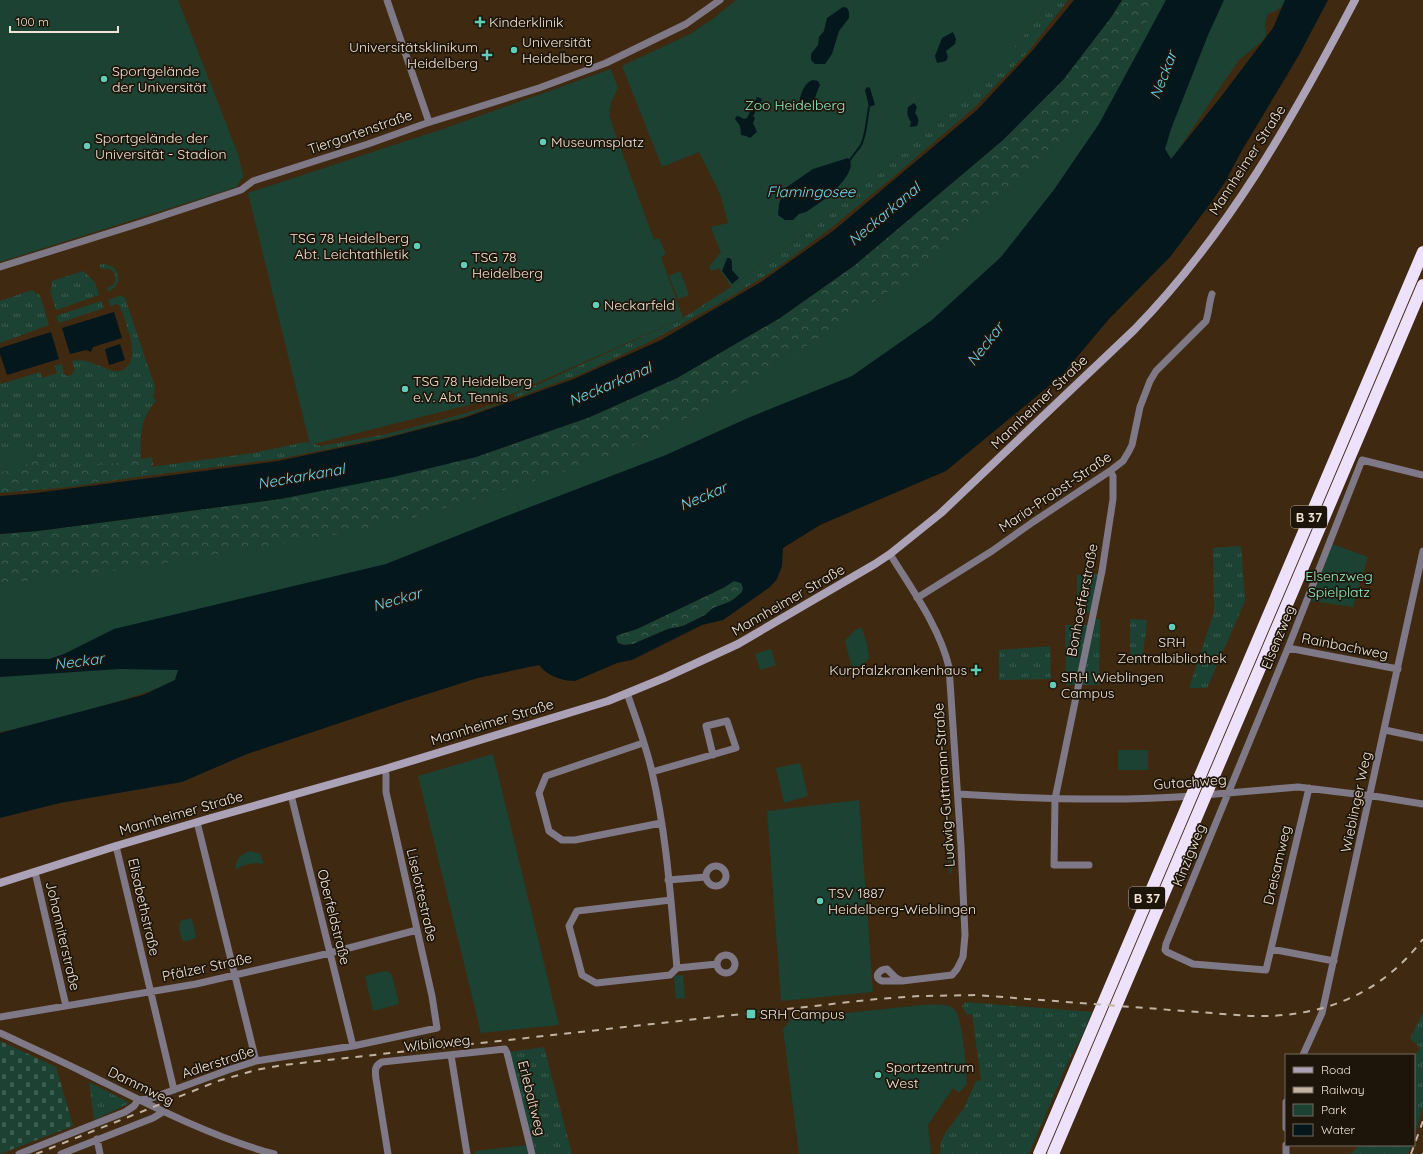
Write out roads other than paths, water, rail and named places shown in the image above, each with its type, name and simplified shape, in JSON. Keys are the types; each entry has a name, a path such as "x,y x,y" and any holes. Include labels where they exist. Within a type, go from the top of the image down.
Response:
{"highway":[{"name":"B 37","path":"1039,1154 1423,252"},
{"name":"B 37","path":"1053,1154 1423,285"}],"street":[{"path":"387,0 429,122"},
{"name":"Tiergartenstraße","path":"0,267 148,221 241,190 253,181 429,122 539,88 610,61 686,24 720,0"},
{"name":"Mannheimer Straße","path":"0,883 116,846 385,769 608,701 664,678 738,644 835,588 890,554 941,513 1134,330 1157,306 1186,271 1242,197 1310,84 1355,0"},
{"name":"Maria-Probst-Straße","path":"917,598 992,551 1123,461 1129,451 1134,437 1140,406 1150,381 1156,371 1206,321 1212,294"},
{"name":"Elsenzweg","path":"1228,793 1288,648 1362,460 1423,475"},
{"name":"Bonhoefferstraße","path":"1089,865 1054,865 1055,799 1102,571 1113,499 1113,476 1110,471"},
{"name":"Wieblinger Weg","path":"1303,1054 1320,1019 1334,961 1423,551"},
{"name":"Ludwig-Guttmann-Straße","path":"890,554 940,638 949,667 958,794 965,928 963,957 952,975 902,981"},
{"name":"Rainbachweg","path":"1288,648 1398,669"},
{"path":"628,693 652,772 661,823 671,900 677,968"},
{"path":"652,772 713,755 736,748 727,721 706,726 713,755"},
{"path":"1385,730 1423,738"},
{"path":"643,743 546,776 539,793 550,831 562,840 575,840 661,823"},
{"name":"Liselottestraße","path":"385,769 386,792 432,996 437,1028"},
{"name":"Gutachweg","path":"958,794 1055,799 1127,799 1173,798 1285,788 1309,788 1423,804"},
{"name":"Dreisamweg","path":"1271,949 1309,788"},
{"name":"Kinzigweg","path":"1228,793 1166,944 1165,950 1193,964 1266,970 1271,949"},
{"name":"Oberfeldstraße","path":"291,795 353,1046"},
{"path":"197,822 256,1061"},
{"name":"Elisabethstraße","path":"116,846 174,1090"},
{"name":"Johanniterstraße","path":"36,872 66,1006"},
{"path":"668,880 706,877"},
{"path":"671,900 577,911 569,926 582,975 596,983 670,975 677,968 717,964"},
{"name":"Pfälzer Straße","path":"0,1017 196,984 330,953 417,930"},
{"path":"1271,949 1334,961"},
{"name":"Adlerstraße","path":"19,1154 125,1112 134,1106 138,1100 149,1099 256,1061 353,1046 437,1028"},
{"name":"Dammweg","path":"0,1033 85,1073 162,1113 232,1140 274,1154"},
{"name":"Wibiloweg","path":"388,1154 375,1069 378,1064 382,1062 505,1049"},
{"name":"Erlebaltweg","path":"505,1049 532,1154"},
{"path":"451,1055 467,1154"},
{"path":"61,1154 153,1118 162,1113"},
{"path":"97,1139 100,1154"}],"water":[{"name":"Neckarkanal","path":"1074,0 1122,0 1112,16 1063,80 1003,140 855,265 780,318 677,378 590,417 476,457 393,477 280,499 38,531 0,534 0,496 36,493 278,461 383,439 464,418 574,379 661,340 761,282 833,231 977,110 1033,50"},
{"name":"Neckar","path":"1166,0 1224,0 1208,35 1171,129 1165,149 1171,159 1273,28 1285,0 1328,0 1299,55 1241,152 1225,182 1210,204 1170,257 1109,319 1061,376 946,471 820,525 783,548 782,566 777,579 770,587 723,620 702,625 632,660 617,663 575,681 564,680 552,676 539,665 478,678 247,754 182,782 60,803 0,818 0,733 143,695 175,680 178,670 119,669 0,677 0,659 49,659 64,654 114,629 386,564 666,455 748,418 852,376 932,320 1001,257 1053,191 1099,124","holes":["734,581 741,583 743,588 742,592 734,599 713,608 705,615 683,626 668,629 633,644 624,645 618,643 616,637 618,635 637,629 723,588"]},
{"path":"843,7 847,8 849,18 839,31 832,54 825,64 815,64 811,60 811,54 818,45 819,37 824,31 827,18"},
{"path":"953,32 956,39 955,44 946,51 948,57 946,61 937,63 935,56 942,38"},
{"path":"813,80 818,81 820,85 812,107 804,110 800,106 801,95 804,87"},
{"path":"867,87 870,88 875,105 869,107 865,90"},
{"path":"757,97 762,99 753,116 755,118 753,123 757,132 750,138 741,135 740,126 735,119 738,116 744,119 747,118"},
{"path":"914,103 917,107 915,113 918,118 918,123 917,126 910,127 911,122 907,111 908,107"},
{"name":"Flamingosee","path":"848,158 851,167 849,172 831,194 826,194 825,199 806,212 799,214 793,220 785,220 778,215 779,204 784,189 813,169"},
{"path":"727,258 730,258 732,261 732,270 739,278 732,284 722,271"},
{"path":"114,312 122,338 93,347 91,352 86,350 70,354 62,328"},
{"path":"51,332 59,359 7,375 0,354 0,348"},
{"path":"120,344 125,360 109,365 105,349"}],"waterway":[{"path":"850,160 863,141 869,107"}],"railway":[{"path":"36,1154 218,1081 256,1070 283,1065 877,999 920,996 976,995 1250,1016 1276,1016 1301,1013 1324,1008 1347,1000 1368,989 1388,975 1406,959 1423,939"},
{"path":"1415,1143 1423,1121"},
{"path":"1411,1154 1414,1146"}],"place":[{"name":"Kinderklinik","path":"480,22"},
{"name":"Universität Heidelberg","path":"514,50"},
{"name":"Universitätsklinikum Heidelberg","path":"487,55"},
{"name":"Sportgelände der Universität","path":"104,79"},
{"name":"Museumsplatz","path":"543,142"},
{"name":"Sportgelände der Universität - Stadion","path":"87,146"},
{"name":"TSG 78 Heidelberg Abt. Leichtathletik","path":"417,246"},
{"name":"TSG 78 Heidelberg","path":"464,265"},
{"name":"Neckarfeld","path":"596,305"},
{"name":"TSG 78 Heidelberg e.V. Abt. Tennis","path":"405,389"},
{"name":"SRH Zentralbibliothek","path":"1172,627"},
{"name":"Kurpfalzkrankenhaus","path":"976,670"},
{"name":"SRH Wieblingen Campus","path":"1053,685"},
{"name":"TSV 1887 Heidelberg-Wieblingen","path":"820,901"},
{"name":"SRH Campus","path":"751,1014"},
{"name":"Sportzentrum West","path":"878,1075"}],"park label":[{"name":"Zoo Heidelberg","path":"795,105"},
{"name":"Elsenzweg Spielplatz","path":"1339,584"}]}
